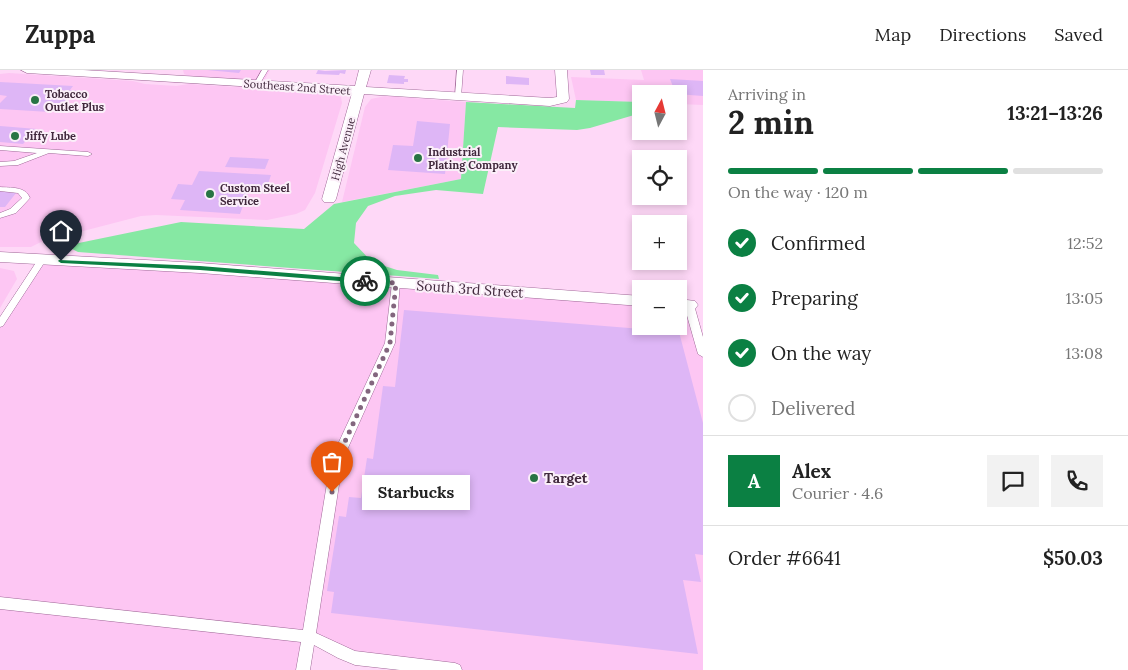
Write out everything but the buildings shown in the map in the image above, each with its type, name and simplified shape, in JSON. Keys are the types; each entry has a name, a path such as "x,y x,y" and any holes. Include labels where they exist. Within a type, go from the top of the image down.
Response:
{"street":[{"name":"Southeast 2nd Street","path":"27,70 168,74 257,84 550,102 559,101 563,99 564,95"},
{"name":"High Avenue","path":"330,199 365,70"},
{"path":"561,70 564,95"},
{"name":"South 3rd Street","path":"0,257 200,268 632,301"}],"lane":[{"path":"257,84 265,70"},
{"path":"458,97 460,70"},
{"path":"0,148 88,154"},
{"path":"0,164 16,163 49,151"},
{"path":"0,189 20,191 26,198 13,211 0,216"},
{"path":"0,324 42,260"},
{"path":"303,670 337,459 390,343 396,283"},
{"path":"687,313 703,354"},
{"path":"0,603 309,637 319,640 342,655 355,658 455,670"}],"shaded area":[{"path":"183,70 270,70 264,81 191,77 184,74"},
{"path":"641,70 703,70 703,105 688,104 688,85 632,85 632,102 576,100 571,77 644,80"},
{"path":"0,74 133,81 145,84 176,86 189,84 328,93 341,97 342,103 315,193 305,210 296,214 267,220 141,216 41,242 31,247 0,247"},
{"path":"385,96 466,102 461,179 342,202 365,107 371,99"},
{"path":"42,260 632,300 632,335 687,335 687,305 689,305 703,354 703,670 455,670 355,658 309,638 303,670 0,670 0,324"},
{"path":"0,268 14,271 17,279 0,308"}],"green space":[{"path":"576,100 632,102 632,116 577,130 498,127 483,194 436,190 395,196 368,206 356,223 354,243 372,262 397,270 438,275 439,279 78,252 70,248 69,245 181,222 304,229 334,204 461,179 466,102 575,108"}],"way so far":[{"path":"332,492 337,459 390,343 396,283 365,281"}],"place":[{"name":"Tobacco Outlet Plus","path":"35,100"},
{"name":"Jiffy Lube","path":"15,136"},
{"name":"Industrial Plating Company","path":"418,158"},
{"name":"Custom Steel Service","path":"210,194"},
{"name":"Target","path":"534,478"},
{"name":"Starbucks","path":"332,492"}],"route":[{"path":"61,261 200,268 365,281"}]}
